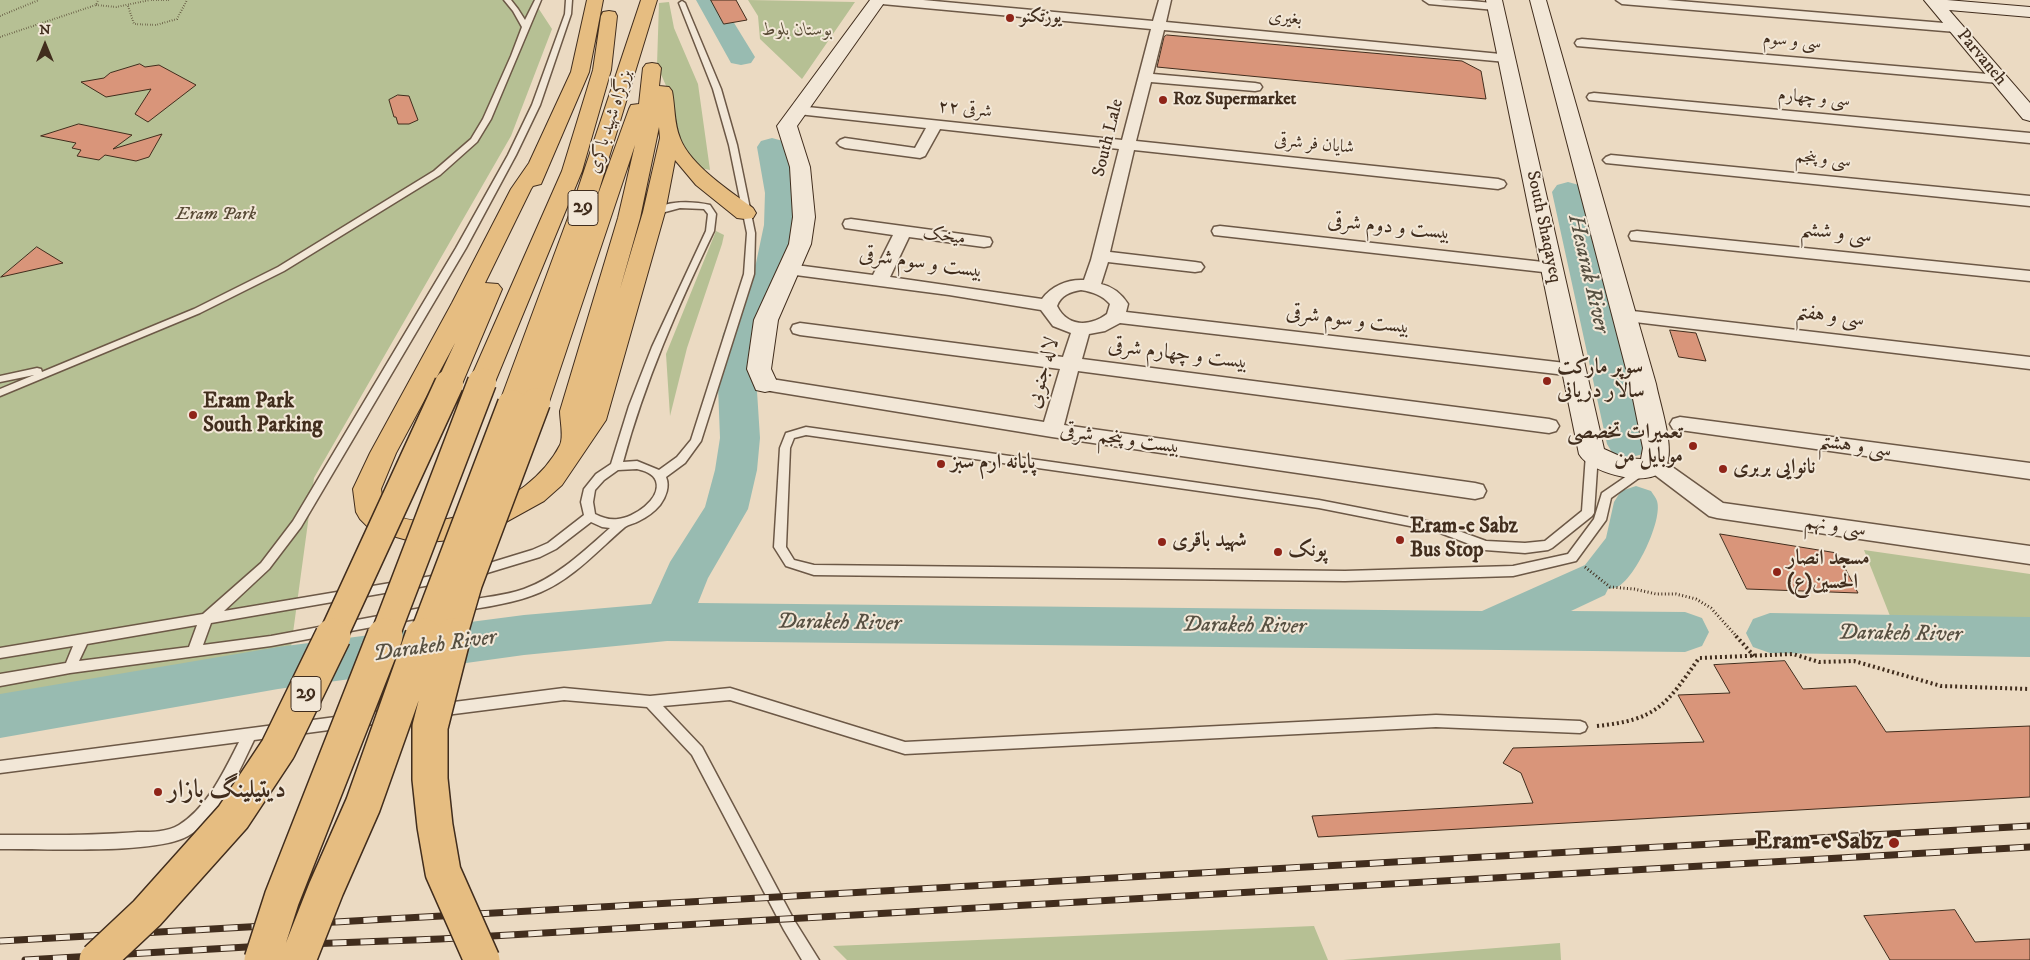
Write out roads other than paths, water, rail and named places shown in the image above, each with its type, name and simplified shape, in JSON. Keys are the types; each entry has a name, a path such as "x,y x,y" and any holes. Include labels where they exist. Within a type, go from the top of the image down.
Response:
{"highway":[{"name":"29","path":"97,960 147,913 233,818 278,749 308,690 449,384 528,200 539,164 580,72 594,0"},
{"name":"29","path":"262,960 282,898 429,525 482,382 572,171 602,70 611,0"},
{"name":"29","path":"298,960 326,889 363,806 403,689 524,403 652,68 648,4"},
{"name":"بزرگراه شهید باکری","path":"524,403 648,4"},
{"path":"539,164 521,189 464,303 383,453 367,489 370,512 382,522 418,532 461,528 496,515 534,494 552,478 574,444 593,420 654,212 670,138 662,82 652,68"},
{"path":"574,444 573,411 628,218 650,123 648,108 652,68"},
{"path":"670,138 699,177 745,213"},
{"name":"29","path":"482,960 443,872 435,826 430,779 430,727 444,663 524,403"}],"main road":[{"path":"765,384 759,369 766,320 800,244 804,217 800,167 787,126 878,0"},
{"path":"1538,0 1643,384 1651,460 1630,470 1610,464 1592,454"},
{"path":"1934,2 2030,12"},
{"name":"Parvaneh","path":"1934,2 2030,115"},
{"name":"South Shaqayeq","path":"1494,3 1592,454"}],"street":[{"name":"بغیری","path":"882,0 1506,58"},
{"name":"South Lale","path":"1091,286 1101,256 1165,0"},
{"path":"1429,0 1494,3"},
{"path":"1622,0 1685,3 1952,24"},
{"path":"1716,0 1952,24"},
{"name":"سی و سوم","path":"1582,43 1999,79"},
{"path":"1145,77 1255,88"},
{"name":"سی و چهارم","path":"1594,98 2030,138"},
{"name":"۲۲ شرقی","path":"798,110 1127,146"},
{"path":"845,143 920,153 935,125"},
{"name":"شایان فر شرقی","path":"1127,146 1498,184"},
{"name":"سی و پنجم","path":"1611,160 2030,201"},
{"name":"میخک","path":"851,224 984,242"},
{"name":"میخک","path":"879,281 904,231"},
{"name":"بیست و دوم شرقی","path":"1220,231 1552,268"},
{"name":"سی و ششم","path":"1637,236 2030,276"},
{"path":"1101,256 1195,267"},
{"name":"بیست و سوم شرقی","path":"788,269 1048,306"},
{"path":"1076,286 1091,286 1116,298 1119,304 1116,317 1102,327 1081,329 1061,324 1054,319 1048,306 1054,294 1076,286"},
{"name":"سی و هفتم","path":"1624,316 2030,363"},
{"name":"بیست و سوم شرقی","path":"1116,317 1574,370"},
{"name":"بیست و چهارم شرقی","path":"800,329 1549,426"},
{"name":"لاله جنوبی","path":"1052,430 1081,329"},
{"name":"بیست و پنجم شرقی","path":"765,384 1052,430 1475,491"},
{"name":"سی و هشتم","path":"1680,424 2030,471"},
{"name":"سی و نهم","path":"1651,460 1718,510 2030,556"}],"lane":[{"path":"507,0 516,10 525,27"},
{"path":"0,392 198,311 281,269 437,173 474,140 487,119 538,0"},
{"path":"194,651 206,619 265,566 298,524 456,256 512,155 536,106 568,14 569,0"},
{"path":"660,475 681,460 696,441 749,274 751,233 745,213 733,145 717,89 682,3"},
{"path":"616,466 630,413 654,350 710,231 712,214 707,206 693,203 675,205 654,212"},
{"path":"0,379 62,366"},
{"path":"1592,454 1588,513 1548,545 1525,548 1484,545 1437,527 1319,504 806,431 790,436 785,448 780,547 790,563 814,570 1345,576 1513,570 1572,558 1600,520 1606,496 1651,460"},
{"path":"0,680 70,668 271,641 507,598 538,588 578,564 621,524 641,515 656,503 662,482 660,475 650,467 637,465 616,466 600,477 590,489 586,502 590,516 604,523 621,524"},
{"path":"0,653 412,585 475,572 536,554 552,546 590,516"},
{"path":"70,668 82,640"},
{"path":"0,767 564,694 650,702 730,694 905,748 1436,721 1580,727"},
{"path":"650,702 698,751 788,925 811,960"},
{"path":"0,842 149,839 181,832 203,814 222,789 250,734"}],"waterway":[{"path":"708,1 741,57"},
{"path":"667,622 686,575 726,509 736,470 740,438 736,360 742,334 773,263 781,225 781,193 772,147"},
{"name":"Hesarak River","path":"1568,192 1628,444"},
{"name":"Hesarak River","path":"1604,573 1628,541 1633,525 1636,502"},
{"name":"Hesarak River","path":"1499,624 1589,582"},
{"name":"Darakeh River","path":"0,716 278,668 524,635 667,622"},
{"name":"Darakeh River","path":"667,622 1685,632"},
{"name":"Darakeh River","path":"1770,633 2030,637"}],"railway":[{"path":"0,941 2030,826"},
{"path":"25,960 281,945 440,939 2030,847"}],"place":[{"name":"یوزتکنو","path":"1010,18"},
{"name":"Roz Supermarket","path":"1163,100"},
{"name":"سوپر مارکت سالار دریانی","path":"1547,381"},
{"name":"Eram Park South Parking","path":"193,415"},
{"name":"تعمیرات تخصصی موبایل من","path":"1693,446"},
{"name":"پایانه ارم سبز","path":"941,464"},
{"name":"نانوایی بربری","path":"1723,469"},
{"name":"Eram-e Sabz Bus Stop","path":"1400,540"},
{"name":"شهید باقری","path":"1162,542"},
{"name":"پونک","path":"1278,552"},
{"name":"مسجد انصار الحسین(ع)","path":"1777,572"},
{"name":"دیتیلینگ بازار","path":"158,792"},
{"name":"Eram-e Sabz","path":"1894,843"}],"park label":[{"name":"بوستان بلوط","path":"797,31"},
{"name":"Eram Park","path":"216,215"}]}
